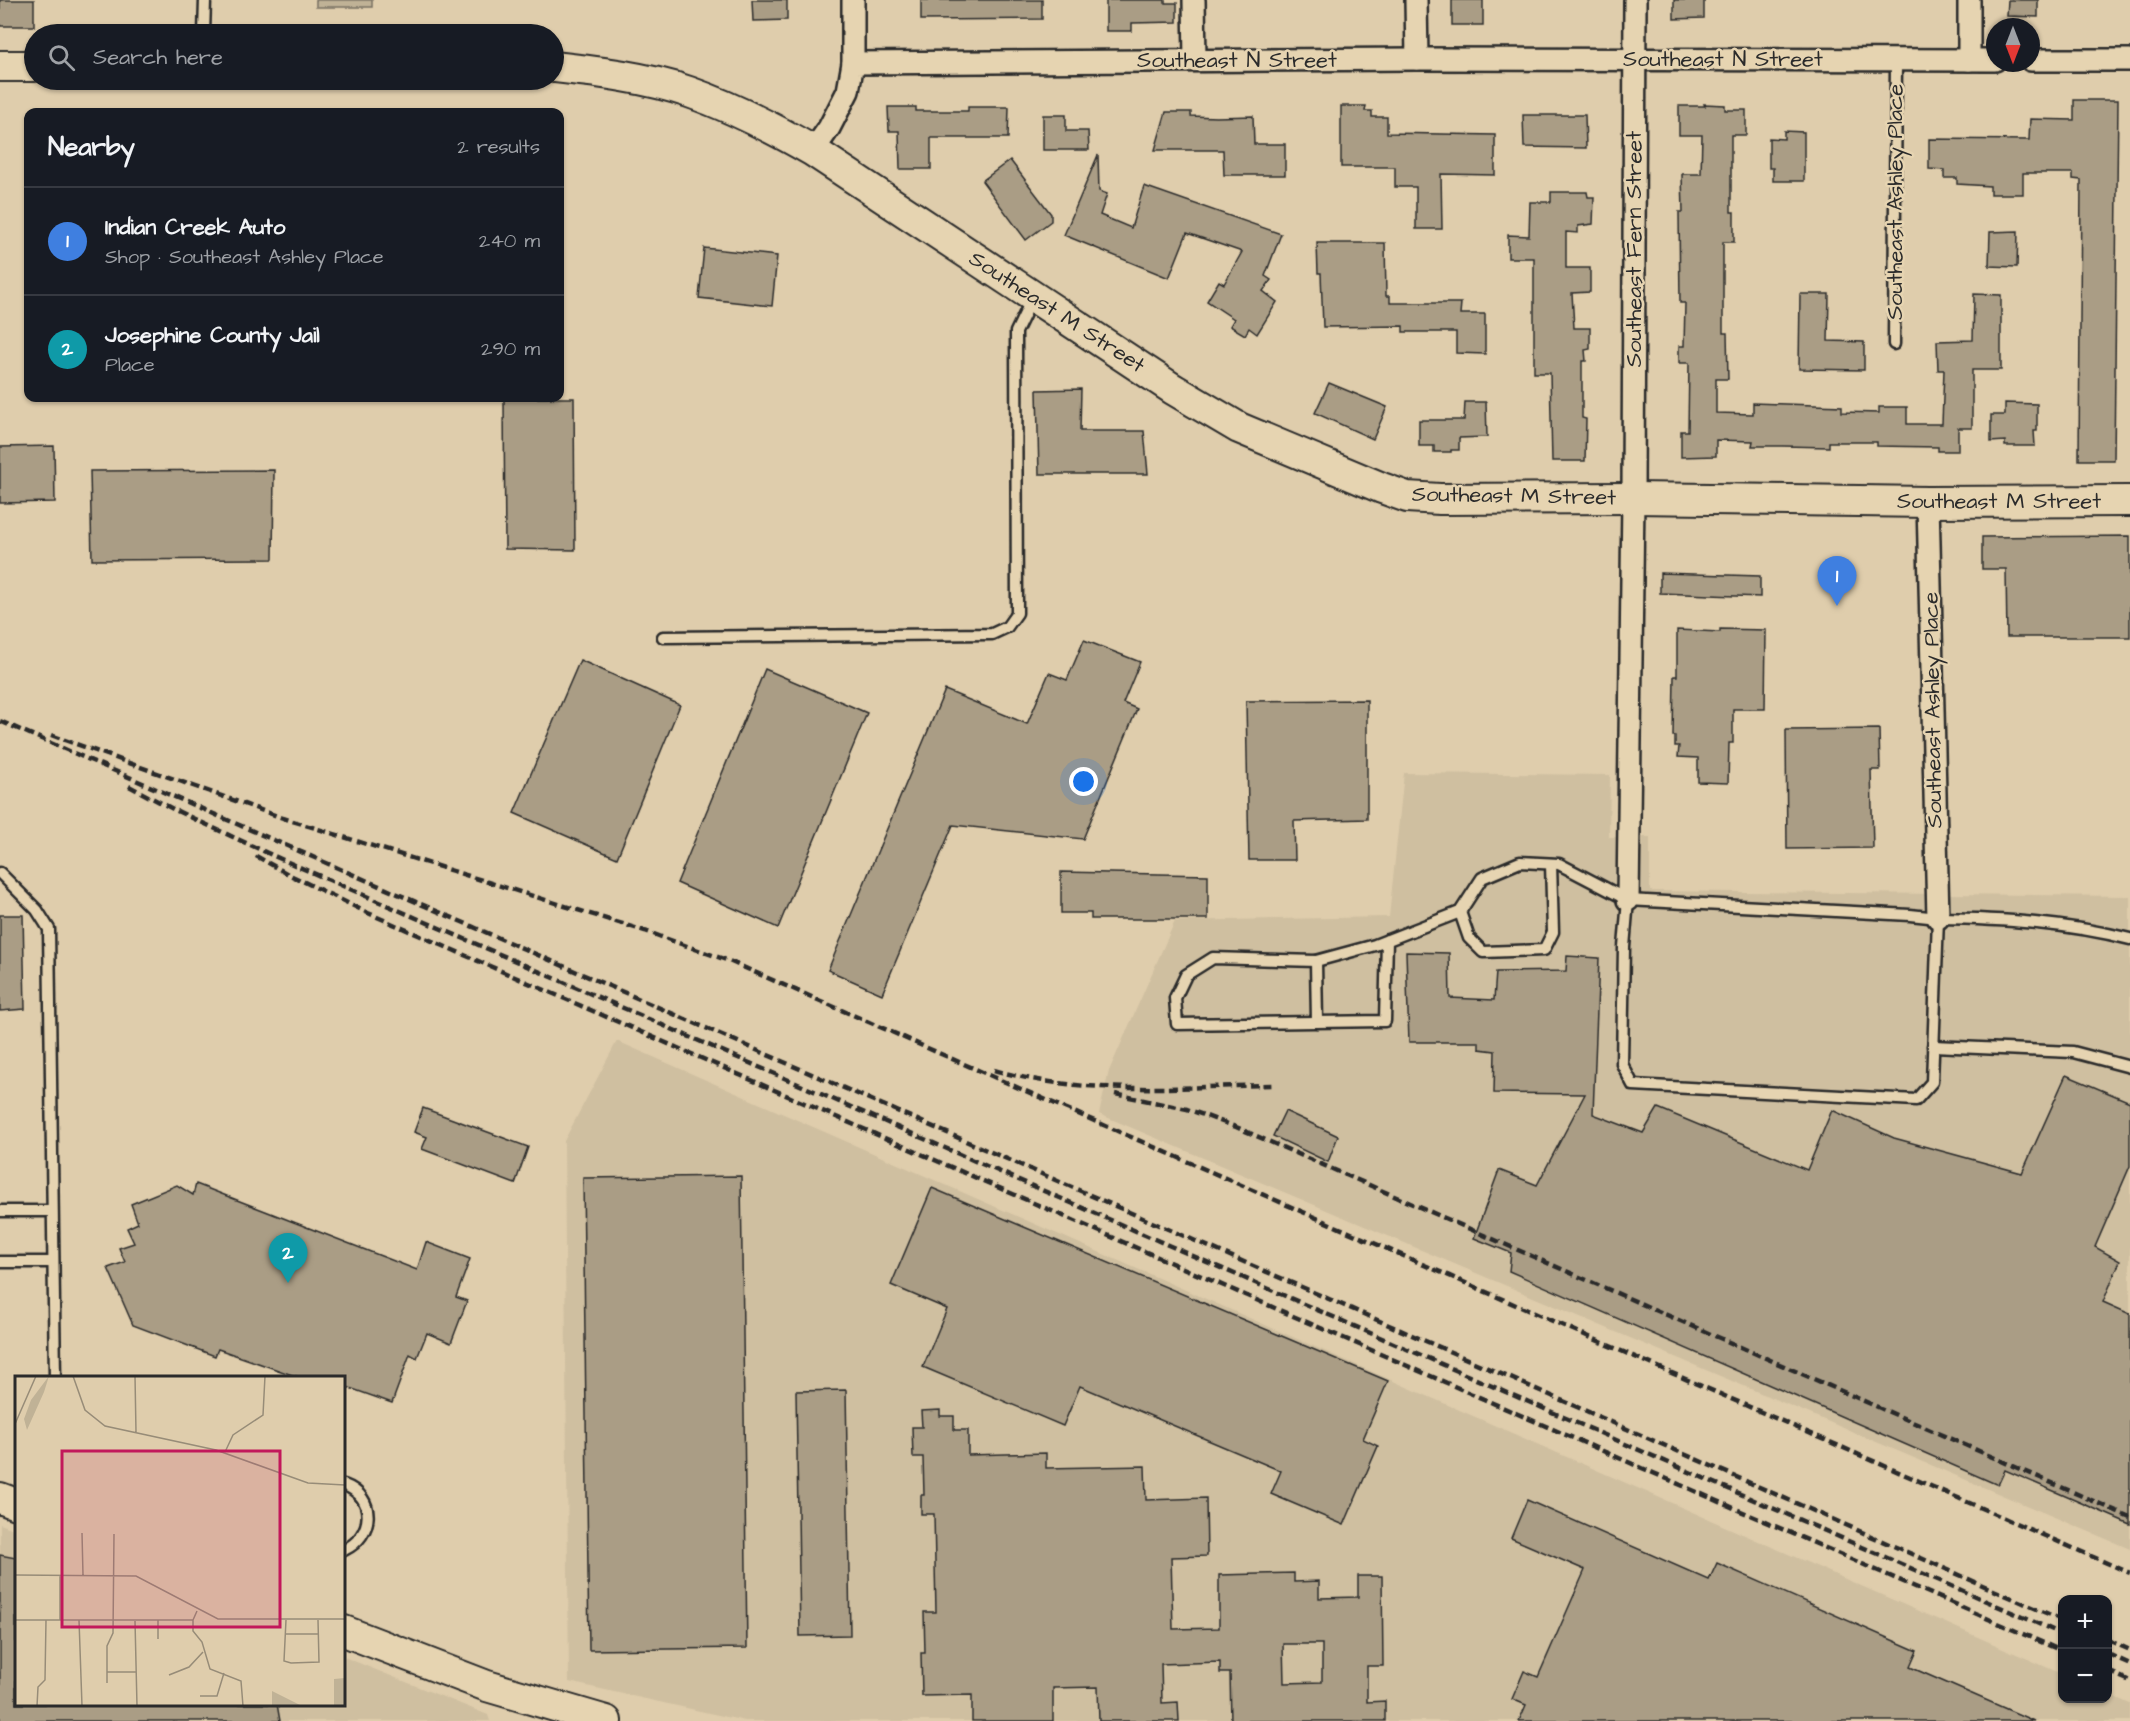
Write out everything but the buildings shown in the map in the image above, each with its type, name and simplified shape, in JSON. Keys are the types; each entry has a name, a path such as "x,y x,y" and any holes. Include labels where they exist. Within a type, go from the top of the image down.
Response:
{"street":[{"path":"564,68 609,73 687,92 756,119 813,151 829,128 848,91 853,63 853,0"},
{"path":"1194,0 1196,60"},
{"path":"1416,0 1417,59"},
{"name":"Southeast Fern Street","path":"1628,900 1633,498 1635,0"},
{"path":"1969,0 1969,60"},
{"name":"Southeast N Street","path":"853,63 1417,59 1986,60"},
{"path":"2040,60 2130,60"},
{"path":"0,66 24,66"},
{"name":"Southeast M Street","path":"813,151 1173,389 1239,428 1407,497 1928,502 2130,501"},
{"name":"Southeast Ashley Place","path":"1928,502 1938,918"},
{"path":"0,1498 15,1504"},
{"path":"345,1630 488,1686 540,1712 606,1721"}],"lane":[{"path":"204,24 205,0"},
{"name":"Southeast Ashley Place","path":"1894,344 1896,60"},
{"path":"663,637 992,634 1007,627 1017,613 1016,332 1034,297"},
{"path":"1387,940 1385,1021 1177,1024 1175,998 1186,975 1213,958 1316,961 1375,945 1387,940 1460,912 1482,878 1520,862 1559,864 1628,900 1938,918 2006,919 2093,929 2130,939"},
{"path":"1460,912 1469,938 1483,952 1544,950 1553,932 1551,864"},
{"path":"0,873 37,910 49,929 55,1376"},
{"path":"1628,900 1622,1064 1634,1085 1916,1100 1932,1082 1938,918"},
{"path":"1316,961 1317,1022"},
{"path":"1934,1046 2073,1052 2130,1067"},
{"path":"0,1211 52,1212"},
{"path":"0,1262 53,1262"},
{"path":"345,1486 361,1497 368,1512 367,1524 362,1536 354,1545 345,1550"}],"shaded area":[{"path":"316,0 372,0 372,7 316,7"},
{"path":"1404,773 1610,775 1609,837 1650,837 1650,891 2130,896 2130,1549 1099,1114 1109,1071 1175,921 1389,917"},
{"path":"617,1041 2058,1672 2058,1703 2112,1703 2112,1696 2130,1704 2130,1721 745,1721 569,1682 564,1141"},
{"path":"0,1524 15,1530 15,1706 345,1706 345,1657 488,1715 490,1721 0,1721"}],"railway":[{"path":"0,721 2058,1618"},
{"path":"51,735 283,818 645,931 729,961 910,1040"},
{"path":"129,786 274,856 2058,1632"},
{"path":"256,856 368,913 2058,1649"},
{"path":"902,1037 2130,1573"},
{"path":"994,1070 1062,1084 1097,1087 1272,1085"},
{"path":"1115,1094 1187,1109 1236,1127 2130,1517"},
{"path":"2112,1642 2130,1650"},
{"path":"2112,1656 2130,1664"},
{"path":"2112,1673 2130,1681"}],"place":[{"name":"Indian Creek Auto","path":"1837,606"},
{"name":"Josephine County Jail","path":"288,1283"}]}
